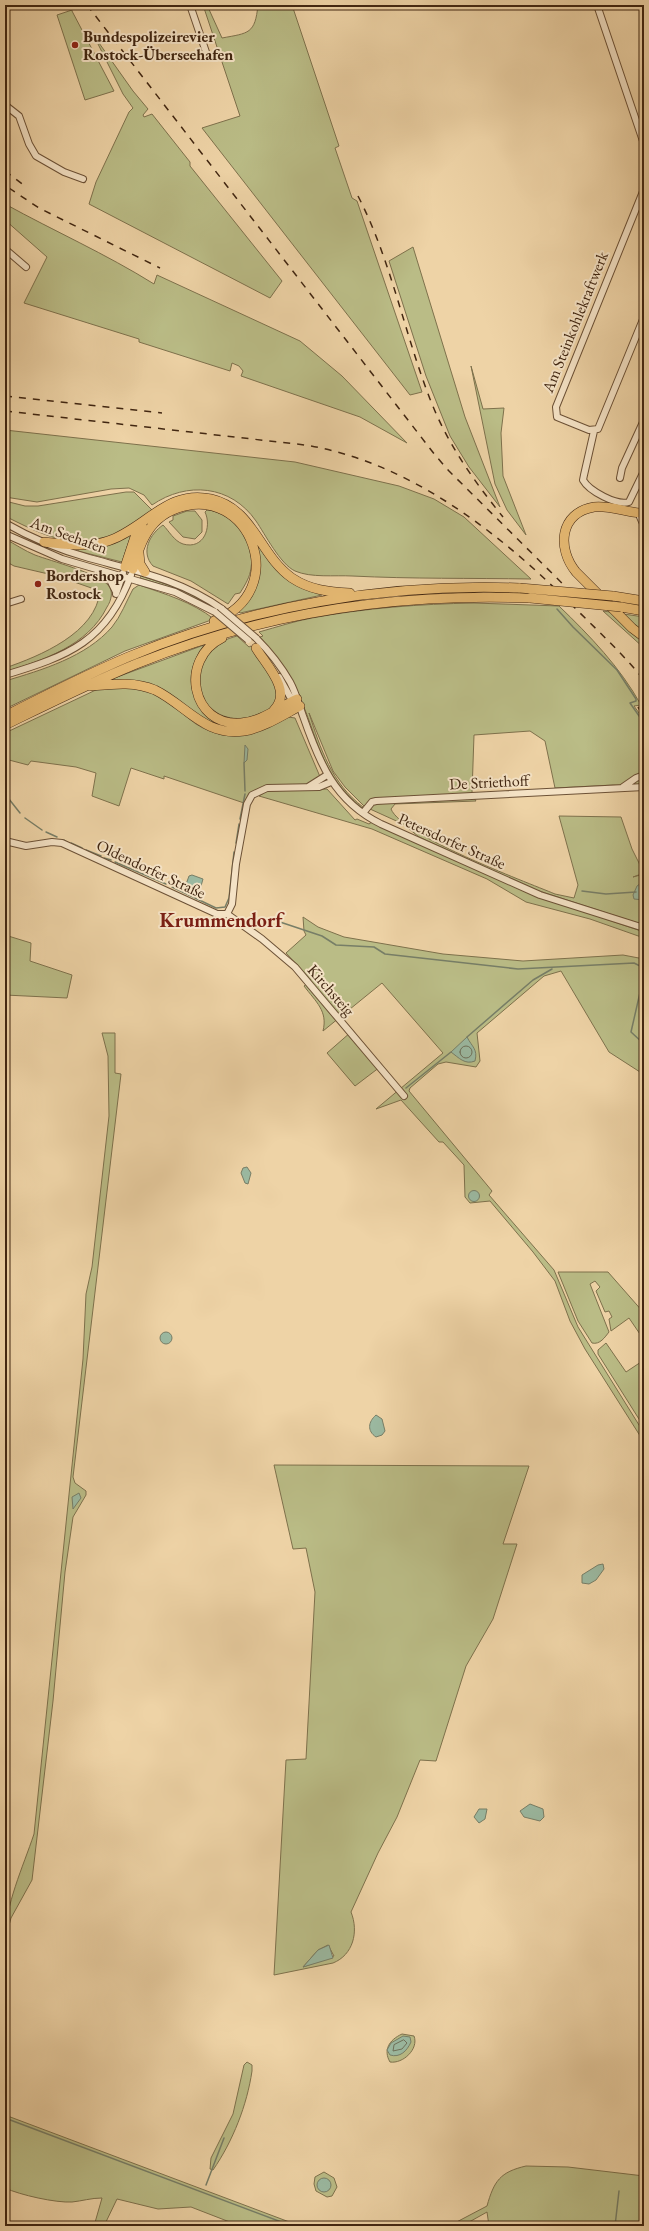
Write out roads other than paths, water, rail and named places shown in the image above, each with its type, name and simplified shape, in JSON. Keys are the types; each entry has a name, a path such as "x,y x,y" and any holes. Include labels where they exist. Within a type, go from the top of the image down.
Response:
{"highway":[{"path":"44,542 85,545 107,541 129,531 167,504 178,500 200,498 219,501 231,506 243,516 275,562 292,578 326,591 371,594"},
{"path":"127,571 148,531 162,516 173,510 192,505 210,506 227,513 241,524 252,541 256,558 256,568 252,587 246,599 228,616 186,632 181,637"},
{"path":"642,510 602,507 582,511 568,525 563,543 568,564 632,628 644,637"},
{"path":"127,571 135,537 139,528 151,515"},
{"path":"139,550 140,564 145,572"},
{"path":"5,716 92,673 181,637 267,613 371,594 438,588 520,588 613,596 644,601"},
{"path":"5,726 82,688 150,659 241,629 308,613 397,601 458,597 530,598 621,607 644,611"},
{"path":"241,629 217,641 205,651 196,668 196,691 200,701 207,710 222,720 242,723 254,720 278,706 280,700 280,688 256,648"},
{"path":"82,688 115,684 142,686 167,697 204,724 224,731 254,729 297,706"},
{"path":"270,712 297,706"}],"street":[{"path":"190,5 206,52"},
{"path":"597,5 644,144"},
{"path":"5,105 19,116 29,144 36,156 58,169 83,179"},
{"name":"Am Steinkohlekraftwerk","path":"594,431 557,417 556,407 641,202 644,189"},
{"path":"5,249 26,267"},
{"path":"644,317 600,426 594,431 583,480 589,488 618,503 629,502 644,471"},
{"path":"620,478 622,468 644,420"},
{"path":"642,510 640,520 644,526"},
{"name":"Am Seehafen","path":"5,523 44,542 127,571 130,578"},
{"name":"Am Seehafen","path":"5,534 33,547 86,566 127,571"},
{"path":"86,566 110,580 116,592"},
{"path":"5,675 38,665 84,643 102,627 115,608 130,578 127,571"},
{"path":"115,608 116,592 127,571"},
{"name":"Petersdorfer Straße","path":"127,571 145,572 184,586 222,609 256,638 281,668 320,762 331,782 350,803 363,813 382,824 540,895 644,928"},
{"name":"Petersdorfer Straße","path":"130,578 175,592 215,612 256,648 278,674 297,706"},
{"path":"5,604 21,599"},
{"path":"308,788 327,775"},
{"name":"De Striethoff","path":"623,787 636,778 644,775"},
{"path":"227,914 232,904 236,864 246,810 252,795 267,788 319,787 331,782"},
{"name":"De Striethoff","path":"363,813 372,802 376,801 644,787"},
{"name":"Oldendorfer Straße","path":"5,841 26,846 52,842 62,843 218,914 227,914"},
{"name":"Kirchsteig","path":"227,914 262,939 295,967 404,1096"}],"water":[{"path":"245,745 248,749 247,760 244,763"},
{"path":"192,875 203,879 197,895 186,890 185,887 189,876"},
{"path":"644,881 644,900 634,899 633,895 637,886"},
{"path":"467,1037 476,1054 475,1061 471,1062 462,1060 451,1052"},
{"path":"247,1167 251,1173 248,1184 245,1183 241,1173 243,1168"},
{"path":"472,1191 476,1191 478,1192 478,1200 472,1201 469,1198 469,1194"},
{"path":"166,1332 170,1334 172,1338 170,1342 166,1344 162,1342 160,1338 162,1334"},
{"path":"376,1415 382,1419 385,1431 382,1435 376,1437 371,1432 370,1423"},
{"path":"79,1493 81,1498 73,1509 72,1497"},
{"path":"603,1564 604,1569 596,1580 589,1584 582,1583 582,1575 598,1565"},
{"path":"530,1804 543,1809 544,1817 540,1821 524,1817 520,1811"},
{"path":"479,1809 487,1809 485,1819 479,1823 474,1817"},
{"path":"329,1945 333,1958 303,1967 318,1950"},
{"path":"403,2036 410,2037 411,2042 407,2048 400,2055 390,2055 387,2050 391,2043"},
{"path":"324,2178 329,2180 331,2185 329,2190 324,2192 319,2190 317,2185 319,2180"}],"waterway":[{"path":"557,609 573,627 617,670 636,699 636,701 630,703 644,723"},
{"path":"244,763 245,791"},
{"path":"5,794 20,813"},
{"path":"240,819 245,794"},
{"path":"25,818 42,830"},
{"path":"236,843 239,824"},
{"path":"46,832 57,837"},
{"path":"71,843 82,848"},
{"path":"86,850 101,856"},
{"path":"172,887 216,908 225,907 229,898 234,852"},
{"path":"104,858 111,860"},
{"path":"115,862 166,884"},
{"path":"582,891 606,894 636,892"},
{"path":"239,920 274,920 322,936 336,945 374,947 385,954 518,969 634,963 644,968"},
{"path":"467,1037 533,980 552,969"},
{"path":"644,975 631,1032 644,1044"},
{"path":"406,1088 451,1052"},
{"path":"5,2118 292,2226"},
{"path":"206,2185 224,2138"},
{"path":"615,2226 619,2191"}],"railway":[{"path":"87,5 435,455 449,471 580,601"},
{"path":"5,171 25,186"},
{"path":"9,188 39,208 160,268"},
{"path":"358,196 380,245 421,374 444,431 481,489 503,517"},
{"path":"5,396 162,413"},
{"path":"5,411 305,445 344,454 382,467 418,485 452,506 517,554 602,634 644,680"},
{"path":"638,707 644,717"}],"place":[{"name":"Bundespolizeirevier Rostock-Überseehafen","path":"75,45"},
{"name":"Bordershop Rostock","path":"38,584"}],"district":[{"name":"Krummendorf","path":"221,920"}]}
